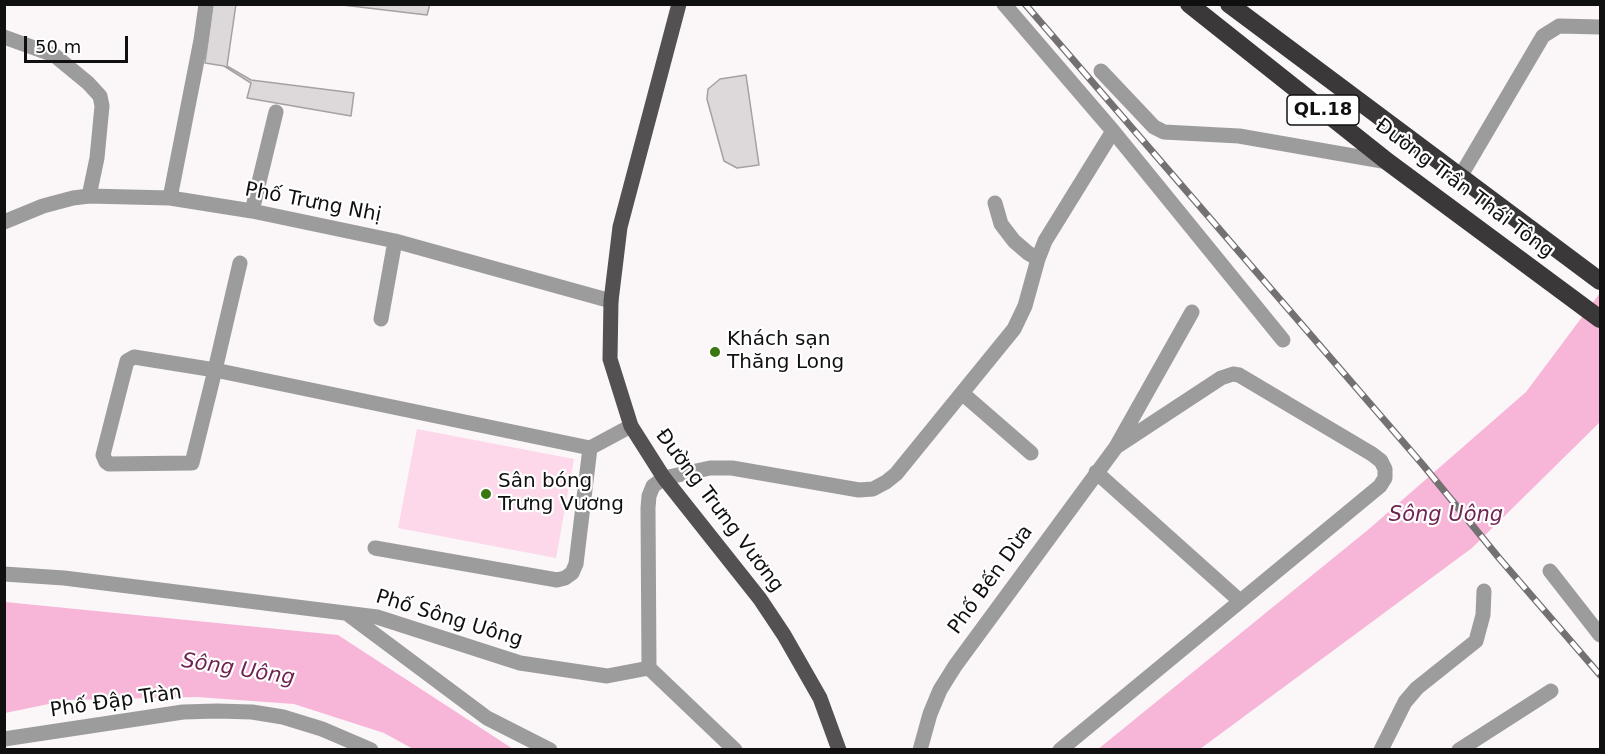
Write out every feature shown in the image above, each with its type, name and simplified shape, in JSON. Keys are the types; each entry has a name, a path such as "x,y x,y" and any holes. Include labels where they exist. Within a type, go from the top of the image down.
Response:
{"highway":[{"name":"Đường Trần Thái Tông","path":"1189,4 1388,162 1600,319"},
{"name":"Đường Trần Thái Tông","path":"1229,4 1600,281"}],"main road":[{"name":"Đường Trưng Vương","path":"679,4 620,227 611,301 610,359 631,426 664,478 760,599 784,635 820,698 839,750"}],"street":[{"path":"171,198 206,4"},
{"path":"1004,4 1113,131 1283,340"},
{"path":"1460,177 1543,36 1559,26 1600,27"},
{"path":"4,37 54,55 100,96 102,106 97,158 89,196"},
{"path":"1101,71 1154,127 1164,132 1239,136 1388,162"},
{"path":"252,211 276,112"},
{"path":"735,750 649,668 648,508 653,486 664,478 710,468 732,468 859,490 873,489 886,482 896,474 1014,329 1033,283 1038,259 1055,223 1113,131"},
{"name":"Phố Trưng Nhị","path":"4,222 43,206 89,196 171,198 252,211 395,241 611,301"},
{"path":"995,203 1001,224 1014,241 1028,254 1038,259"},
{"path":"381,319 395,241"},
{"path":"240,263 215,370 192,463 109,464 103,455 128,361 134,357 215,370 590,448 631,426"},
{"path":"1116,447 1192,312"},
{"path":"1060,750 1380,486 1385,478 1385,469 1381,461 1372,454 1239,375 1233,374 1221,378 1116,447"},
{"path":"962,393 1031,453"},
{"name":"Phố Bến Dừa","path":"920,750 937,698 954,666 1116,447"},
{"path":"375,548 557,580 565,578 572,573 576,564 590,448"},
{"path":"1096,472 1240,602"},
{"path":"1550,571 1600,635"},
{"name":"Phố Sông Uông","path":"4,574 64,578 377,617 520,663 607,676 649,668"},
{"path":"1381,749 1405,702 1417,688 1476,641 1483,615 1484,591"},
{"path":"347,613 487,718 550,750"},
{"path":"1459,750 1551,691"},
{"name":"Phố Đập Tràn","path":"4,739 183,712 217,711 252,712 283,717 322,729 363,748"}],"shaded area":[{"name":"Sân bóng Trưng Vương","path":"417,429 574,459 556,558 398,528"}],"water":[{"name":"Sông Uông","path":"1600,293 1600,422 1472,548 1200,749 1097,750 1369,529 1526,392"},
{"name":"Sông Uông","path":"5,602 338,635 513,749 413,749 384,733 294,704 197,697 68,700 5,713"}],"building":[{"path":"213,4 236,4 227,66 251,80 354,93 351,116 247,98 251,83 224,66 205,63"},
{"path":"334,4 430,4 427,15"},
{"path":"746,75 759,165 737,168 724,161 707,99 708,89 720,79"}],"railway":[{"path":"1025,4 1423,465 1499,558 1600,675"}],"place":[{"name":"Khách sạn Thăng Long","path":"715,352"},
{"name":"Sân bóng Trưng Vương","path":"486,494"}]}
